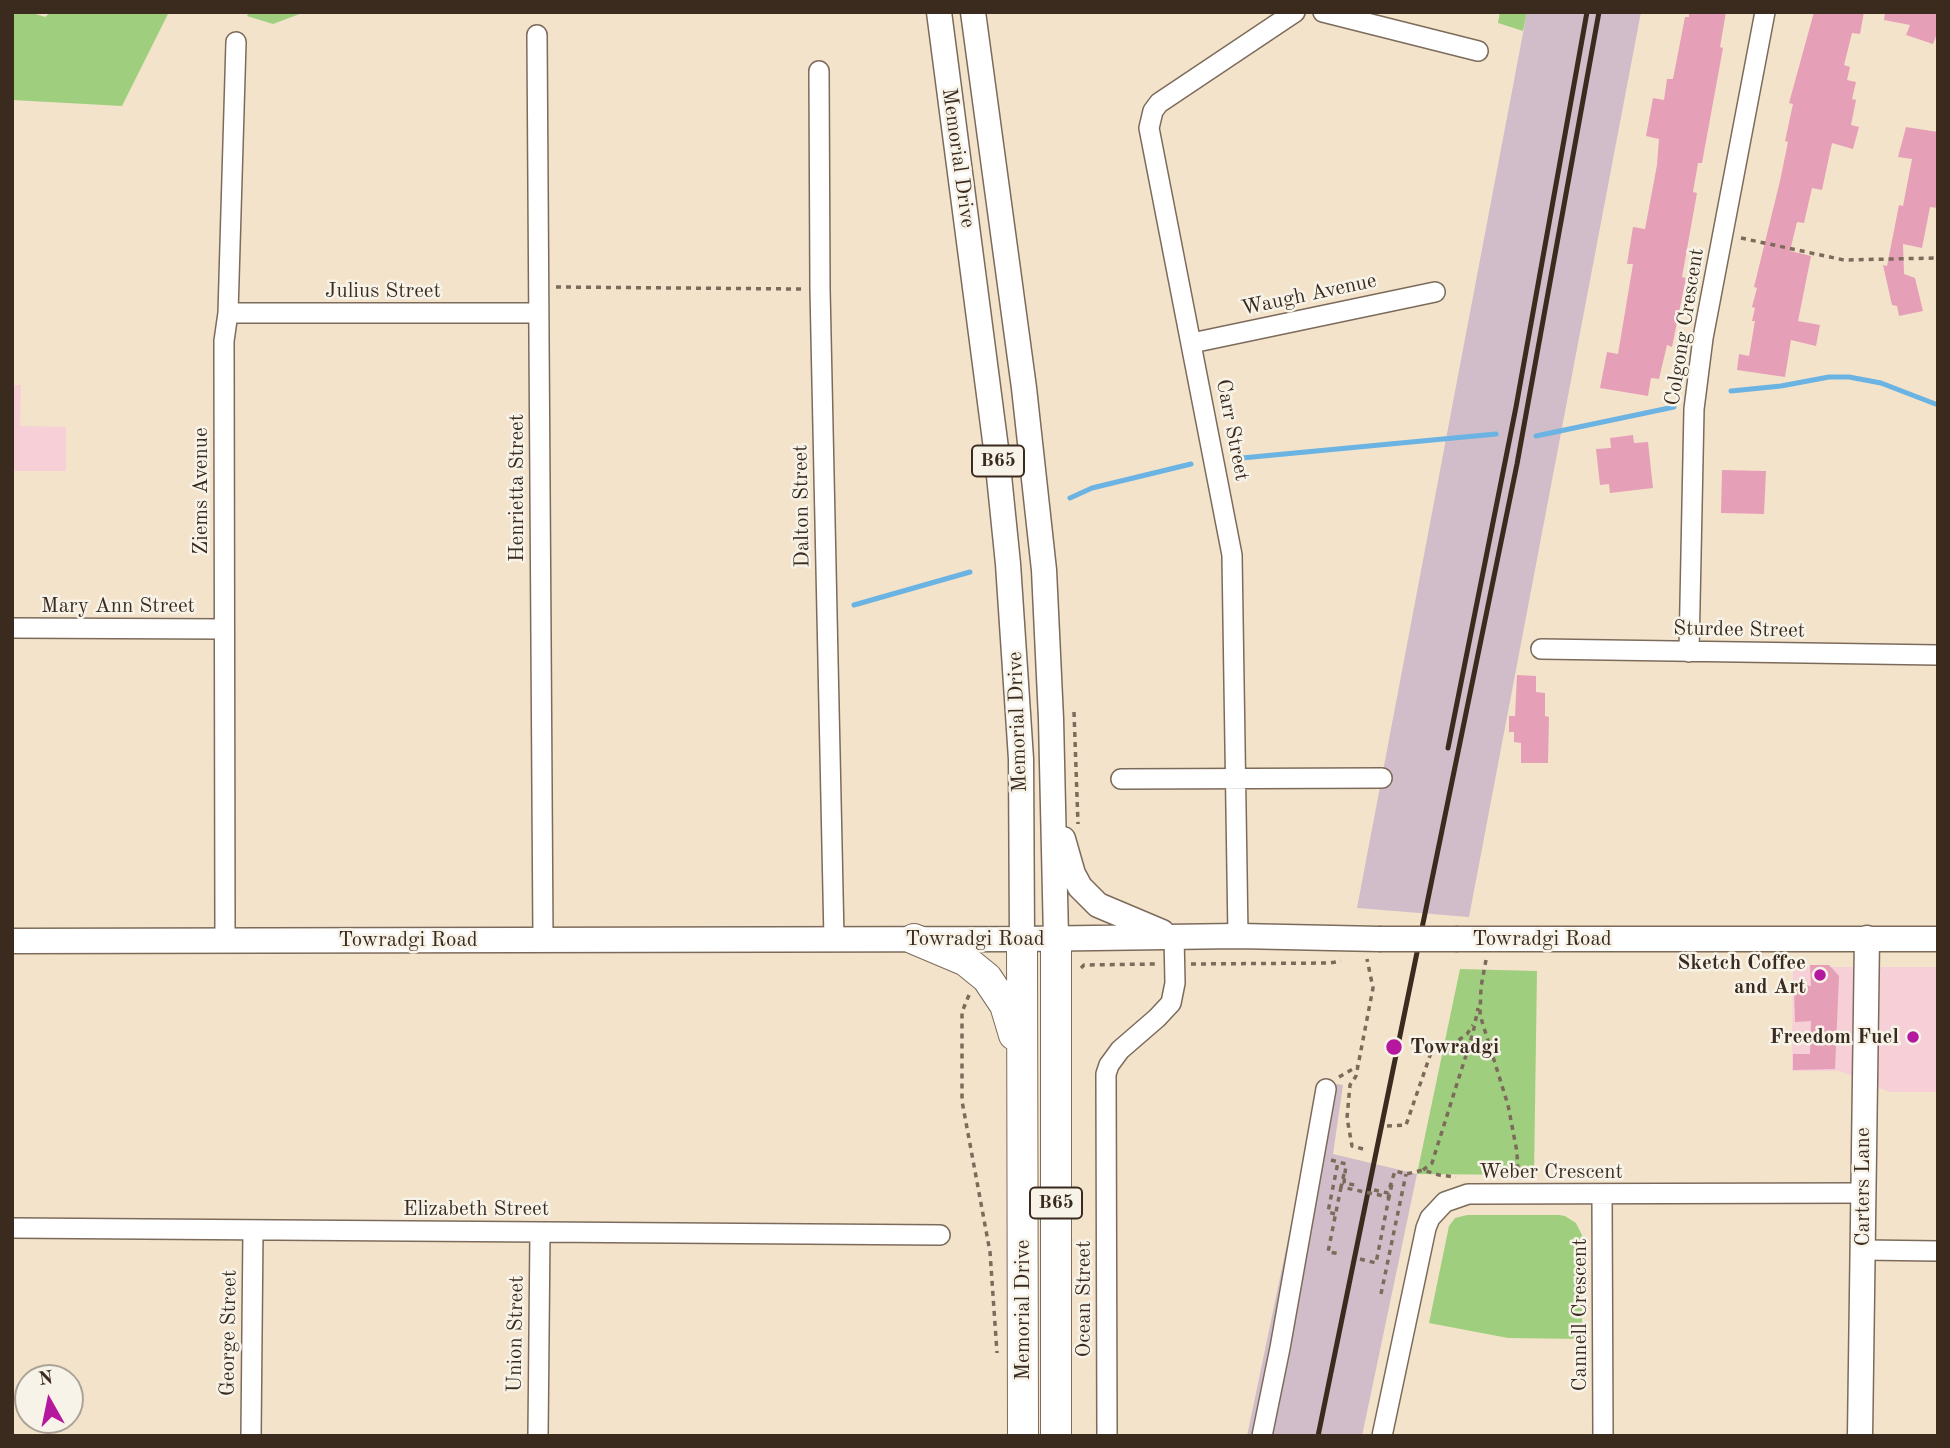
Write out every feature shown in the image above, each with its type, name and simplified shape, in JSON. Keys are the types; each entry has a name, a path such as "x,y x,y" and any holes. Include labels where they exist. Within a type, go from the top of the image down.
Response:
{"highway":[{"name":"Memorial Drive","path":"1056,938 1056,1436"},
{"path":"914,939 966,961 978,969 997,989 1011,1023 1023,1091"},
{"name":"Memorial Drive","path":"1022,939 1023,1436"}],"main road":[{"name":"Memorial Drive","path":"939,12 985,356 1009,565 1021,759 1022,939"},
{"name":"Memorial Drive","path":"973,12 1036,493 1046,617 1056,938"},
{"path":"1053,780 1068,861 1080,887 1098,905 1174,936"},
{"name":"Towradgi Road","path":"12,941 1022,939 1238,936 1373,946 1458,939 1938,939"},
{"name":"Carters Lane","path":"1860,1436 1867,938"}],"street":[{"name":"Carr Street","path":"1238,936 1232,555 1192,343 1151,148 1150,119 1159,103 1167,96 1295,12"},
{"path":"1323,12 1478,51"},
{"name":"Colgong Crescent","path":"1689,652 1694,409 1703,338 1765,12"},
{"name":"Henrietta Street","path":"537,35 543,940"},
{"name":"Ziems Avenue","path":"225,940 225,341 236,42"},
{"name":"Dalton Street","path":"819,71 820,289 834,939"},
{"name":"Waugh Avenue","path":"1192,343 1435,292"},
{"name":"Julius Street","path":"228,313 538,313"},
{"name":"Mary Ann Street","path":"12,628 223,629"},
{"name":"Sturdee Street","path":"1541,649 1938,654"},
{"path":"1121,779 1382,778"},
{"name":"Ocean Street","path":"1107,1436 1106,1074 1120,1050 1171,1003 1175,983 1174,936"},
{"path":"1262,1436 1326,1089"},
{"name":"Weber Crescent","path":"1382,1436 1430,1218 1445,1202 1455,1197 1514,1184 1602,1195 1863,1193"},
{"name":"Cannell Crescent","path":"1602,1195 1603,1436"},
{"name":"Elizabeth Street","path":"12,1228 940,1235"},
{"name":"George Street","path":"251,1436 253,1230"},
{"name":"Union Street","path":"538,1436 540,1232"},
{"path":"1863,1250 1938,1251"}],"path":[{"path":"1722,235 1844,260 1938,258"},
{"path":"537,287 820,289"},
{"path":"1074,704 1078,831"},
{"path":"1363,1149 1352,1146 1348,1118 1350,1085 1356,1076 1373,988 1373,946"},
{"path":"1080,970 1084,965 1330,963 1342,960"},
{"path":"1360,1259 1376,1263 1395,1171 1406,1174 1423,1170 1432,1163 1476,1020 1486,960"},
{"path":"970,993 962,1012 962,1101 990,1252 997,1353"},
{"path":"1480,1001 1483,1030 1513,1128 1514,1184"},
{"path":"1387,1126 1406,1125 1434,1044 1447,1045 1456,1042 1467,1034 1476,1020"},
{"path":"1335,1214 1328,1212 1338,1162"},
{"path":"1423,1170 1460,1177"},
{"path":"1341,1254 1328,1252 1344,1174 1344,1183 1355,1185"},
{"path":"1381,1294 1406,1174"},
{"path":"1374,1190 1388,1193 1392,1184"},
{"path":"1340,1188 1390,1198"},
{"path":"1381,1240 1392,1242"}],"shaded area":[{"path":"1527,12 1641,12 1469,917 1357,908"},
{"path":"12,385 21,385 20,426 66,427 66,471 12,471"},
{"path":"1793,967 1937,967 1936,1092 1889,1092 1840,1071 1792,1071"},
{"path":"1321,1081 1343,1085 1333,1154 1417,1174 1362,1436 1247,1436"}],"green space":[{"path":"12,12 30,12 45,17 51,12 169,12 122,106 12,100"},
{"path":"249,12 305,12 273,24 247,16"},
{"path":"1500,12 1527,12 1523,31 1498,23"},
{"path":"1460,969 1537,971 1534,1175 1417,1174"},
{"path":"1467,1215 1559,1215 1576,1223 1582,1235 1582,1339 1508,1338 1429,1323 1449,1226 1455,1218"}],"building":[{"path":"1689,12 1726,12 1720,47 1723,48 1702,163 1698,163 1693,192 1697,193 1682,277 1686,278 1672,347 1667,345 1659,379 1651,378 1648,396 1600,388 1607,352 1618,354 1633,264 1627,264 1633,227 1645,229 1657,165 1659,139 1646,136 1653,98 1664,100 1667,79 1673,79 1685,17 1689,17"},
{"path":"1814,12 1864,12 1860,34 1852,33 1844,65 1850,67 1847,80 1856,82 1851,125 1859,127 1853,149 1832,143 1822,190 1812,188 1804,223 1797,222 1790,251 1811,256 1798,321 1820,325 1816,346 1791,340 1785,377 1737,370 1739,354 1749,356 1755,321 1752,321 1757,288 1754,287 1788,142 1785,141 1793,104 1789,103"},
{"path":"1885,12 1938,12 1938,31 1933,44 1906,35 1910,25 1884,20"},
{"path":"1906,127 1938,132 1938,208 1930,207 1922,248 1903,244 1904,274 1915,278 1923,311 1899,316 1897,306 1892,305 1883,265 1887,266 1899,205 1903,206 1912,159 1898,157"},
{"path":"1633,435 1634,443 1648,442 1653,488 1610,493 1609,484 1600,485 1596,449 1611,448 1610,438"},
{"path":"1722,470 1766,471 1764,514 1721,513"},
{"path":"1517,675 1536,676 1536,692 1545,693 1545,716 1549,717 1548,763 1521,763 1521,743 1514,742 1514,732 1509,732 1509,716 1515,716"},
{"path":"1810,965 1829,965 1839,976 1835,1069 1793,1070 1793,1054 1810,1054 1811,1021 1795,1022 1794,985 1811,986"}],"waterway":[{"path":"1731,391 1781,386 1829,377 1849,377 1881,383 1938,405"},
{"path":"1536,436 1674,407"},
{"path":"1242,458 1496,434"},
{"path":"1070,498 1092,488 1191,464"},
{"path":"854,605 970,572"}],"railway":[{"path":"1448,748 1516,407 1587,12"},
{"path":"1318,1436 1517,464 1599,12"}],"place":[{"name":"Sketch Coffee and Art","path":"1820,975"},
{"name":"Freedom Fuel","path":"1913,1037"},
{"name":"Towradgi","path":"1394,1047"}]}
